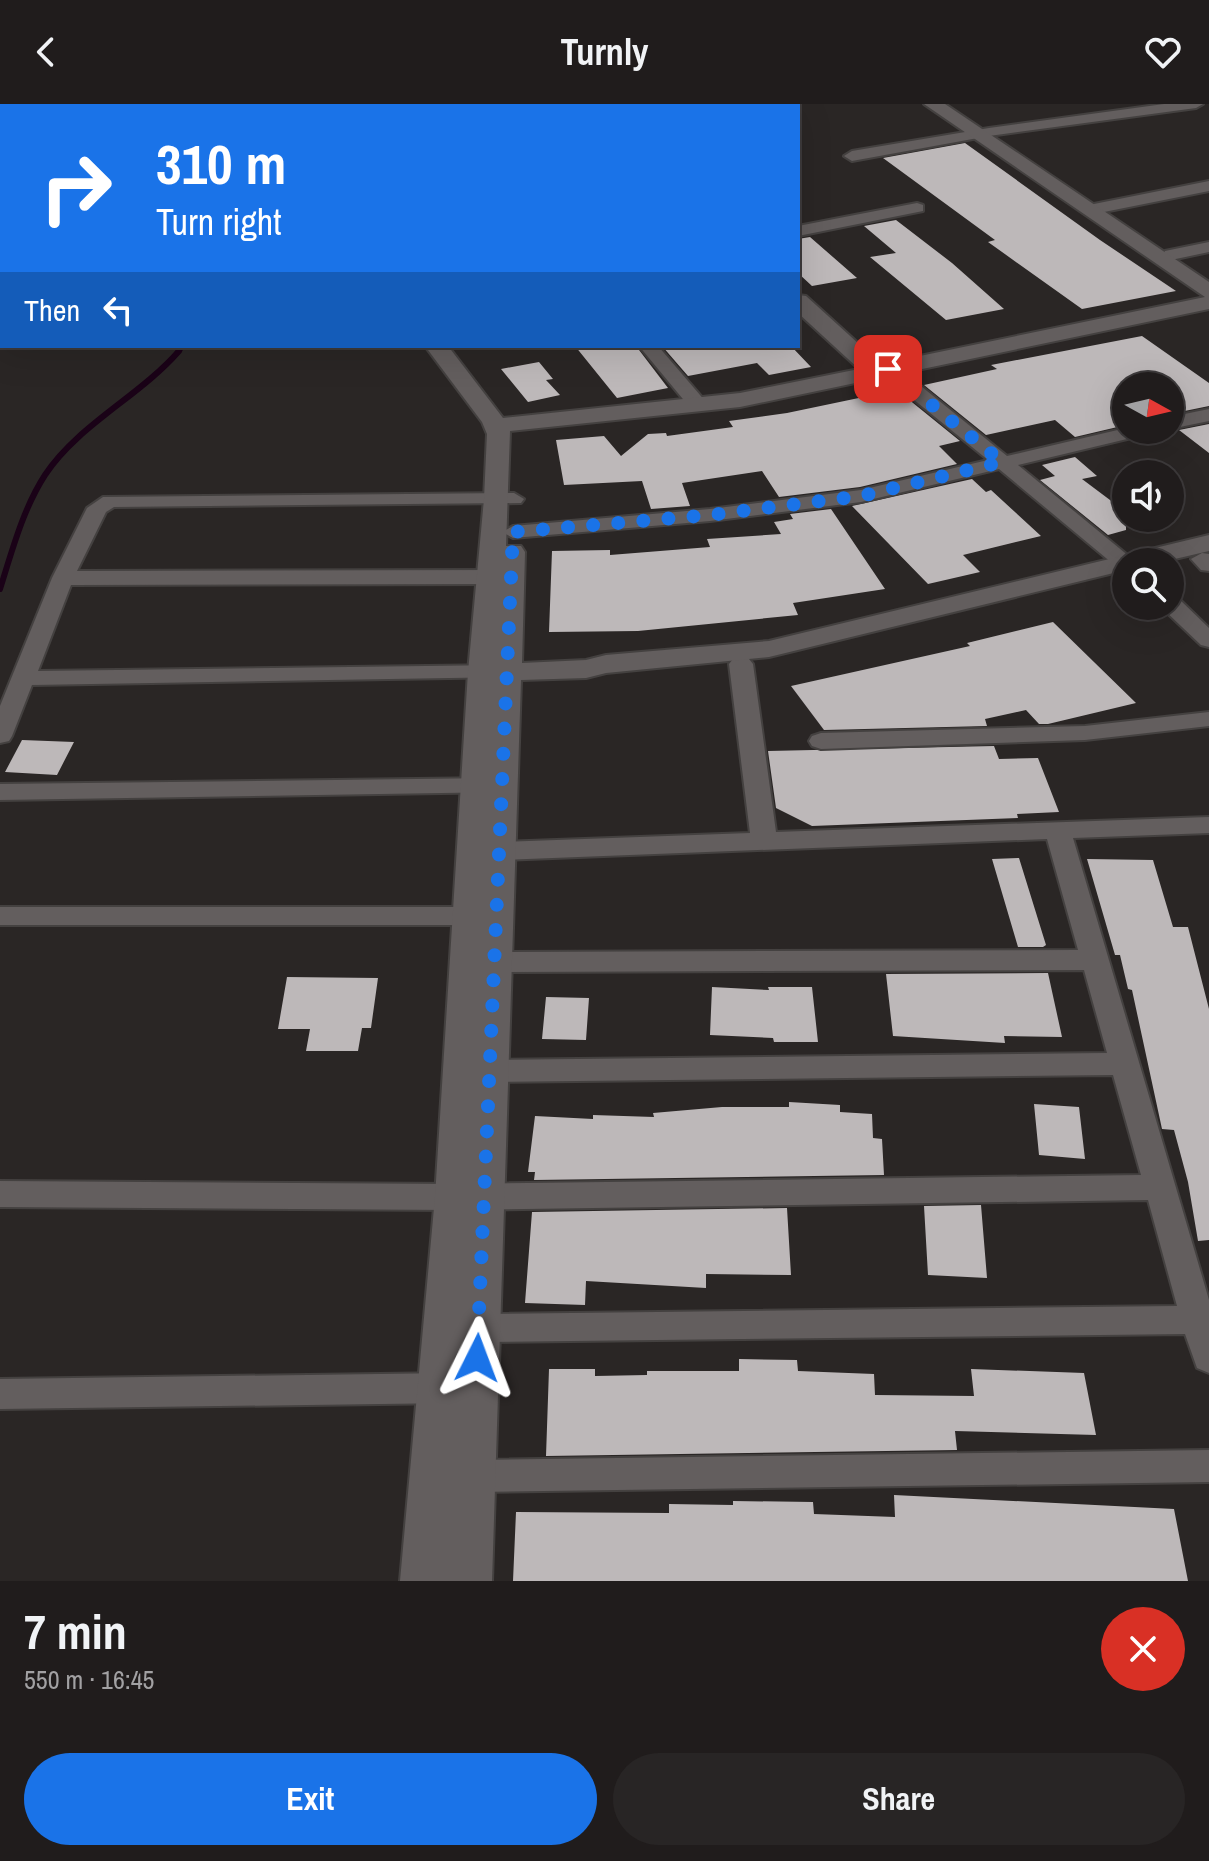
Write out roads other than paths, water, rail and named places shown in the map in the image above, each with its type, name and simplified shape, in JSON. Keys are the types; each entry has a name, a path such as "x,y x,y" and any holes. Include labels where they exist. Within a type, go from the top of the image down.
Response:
{"street":[{"path":"933,104 1209,281"},
{"path":"949,104 982,133"},
{"path":"852,156 982,133 1196,104 1209,111"},
{"path":"1095,208 1209,186"},
{"path":"800,231 917,208"},
{"path":"1095,208 1209,292"},
{"path":"1171,255 1209,247"},
{"path":"800,303 882,371 1112,551"},
{"path":"508,424 699,406 1209,303"},
{"path":"437,348 497,428 508,510"},
{"path":"423,1581 458,1388 494,672 512,433 451,348"},
{"path":"650,348 699,406"},
{"path":"1184,420 1209,415"},
{"path":"0,736 63,578 97,508 110,501 710,515 861,496 1112,437"},
{"path":"1184,558 1207,556"},
{"path":"1184,563 1207,556"},
{"path":"586,669 606,664 769,649 1112,565"},
{"path":"63,578 500,578"},
{"path":"23,678 586,669 612,673 741,664 818,653 1112,582"},
{"path":"1184,616 1209,640"},
{"path":"741,664 764,842"},
{"path":"821,741 1085,733 1209,719"},
{"path":"0,792 489,786"},
{"path":"469,1581 474,1476 458,1388 479,1328 470,1197 492,1071 496,962 482,916 499,851 489,786"},
{"path":"499,851 1209,825"},
{"path":"1058,831 1209,1358"},
{"path":"0,916 482,916"},
{"path":"496,962 1095,960"},
{"path":"492,1071 1124,1064"},
{"path":"0,1194 470,1197 1159,1187"},
{"path":"479,1328 1197,1320"},
{"path":"0,1394 458,1388"},
{"path":"474,1476 1209,1466"}],"waterway":[{"path":"177,353 181,348"},
{"path":"0,589 24,516 45,475 74,441 177,353"}]}
